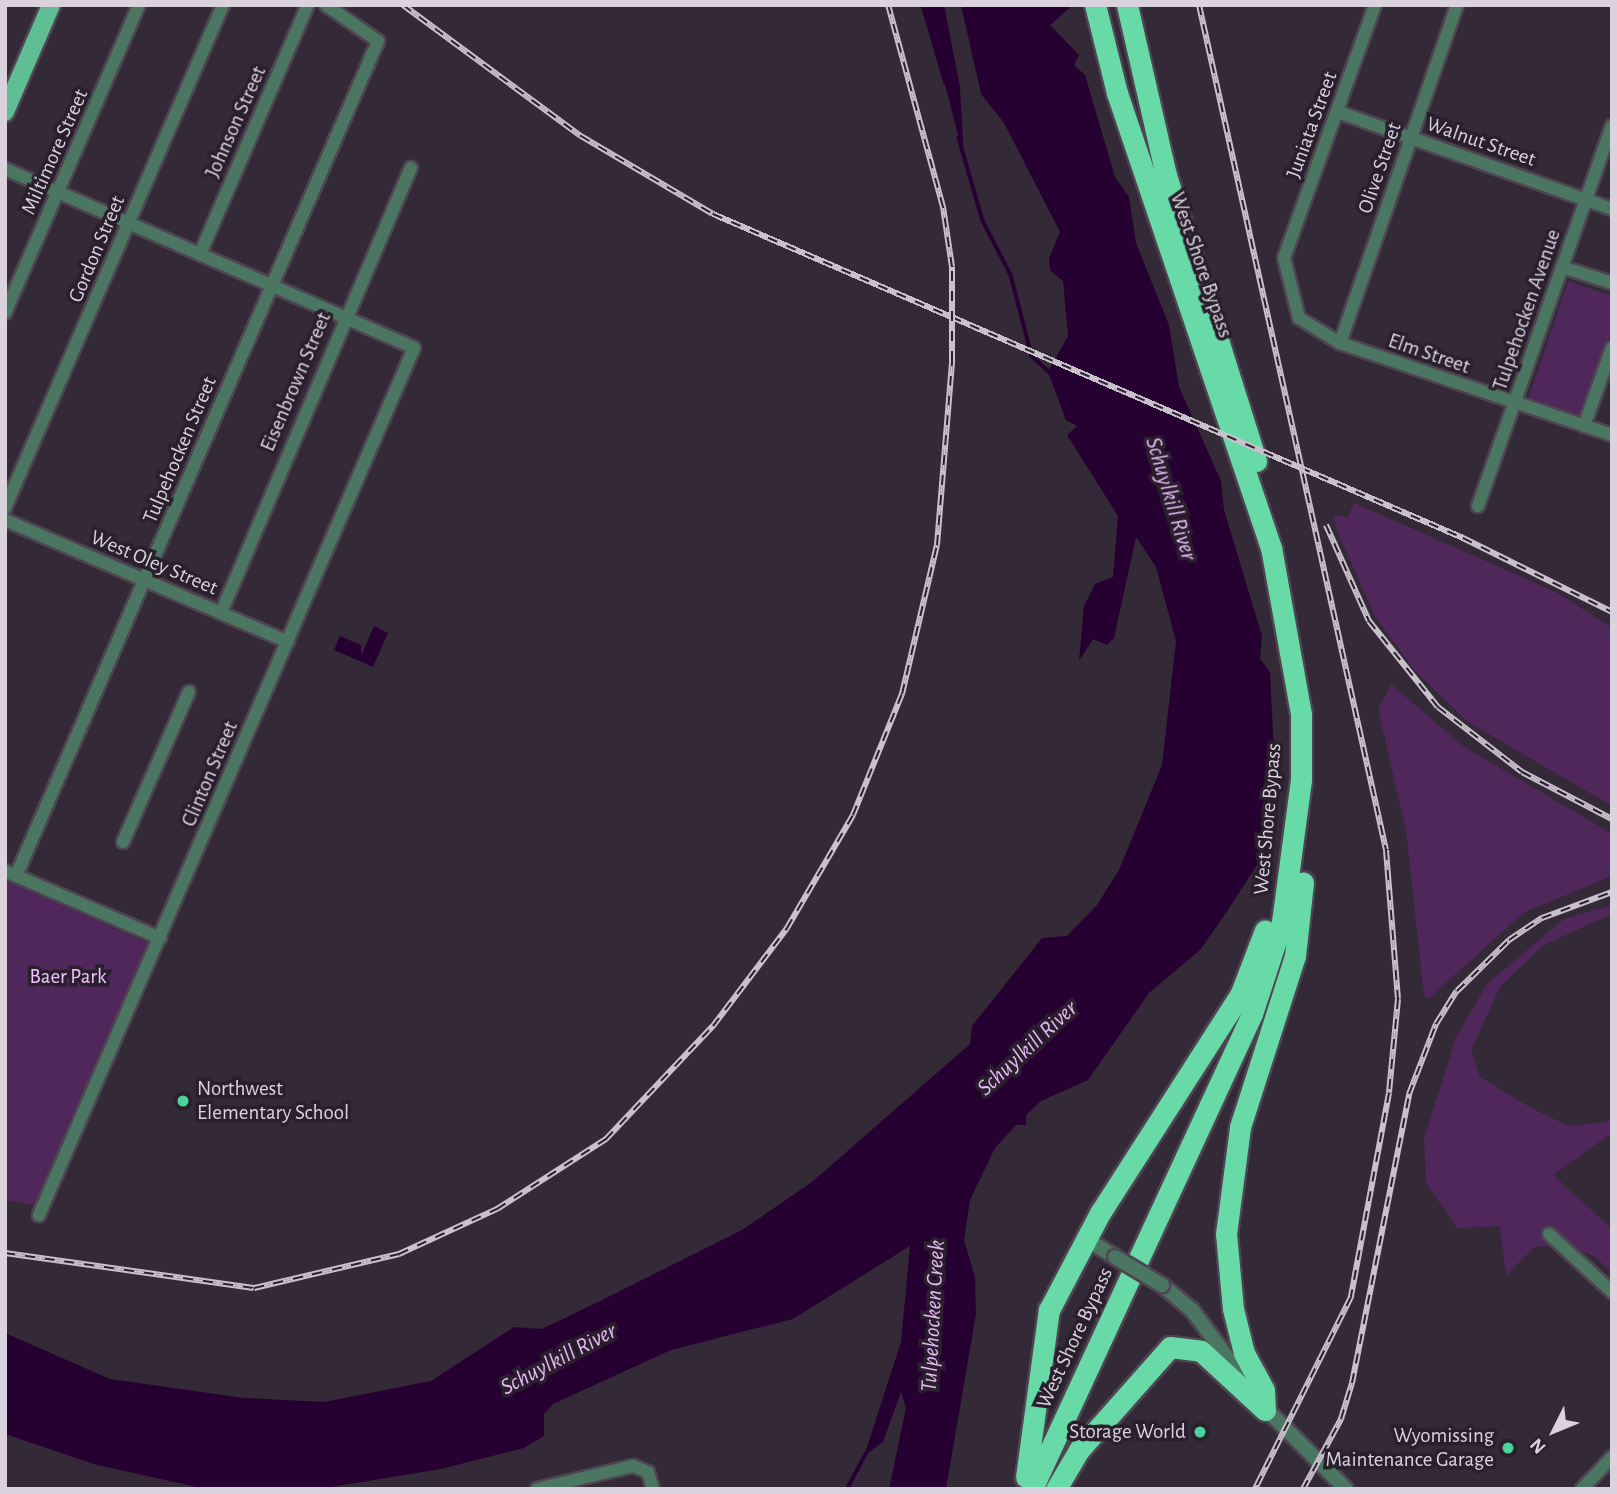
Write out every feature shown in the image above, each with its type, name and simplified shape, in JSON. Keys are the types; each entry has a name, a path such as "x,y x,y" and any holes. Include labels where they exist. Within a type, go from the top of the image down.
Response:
{"highway":[{"name":"West Shore Bypass","path":"1031,1489 1266,976 1293,864 1301,714 1271,548 1117,93 1095,5"},
{"name":"West Shore Bypass","path":"1047,1489 1245,1064 1274,994 1303,882 1313,714 1301,619 1166,175 1127,5"},
{"path":"1021,1489 1034,1448 1045,1322 1088,1240 1251,972 1280,876 1301,714"},
{"path":"1265,1410 1264,1390 1244,1353 1233,1309 1227,1214 1251,1083 1295,956 1303,882"},
{"path":"1056,1489 1079,1450 1170,1347 1201,1351 1265,1410"}],"main road":[{"path":"5,112 51,5"}],"street":[{"name":"Miltimore Street","path":"5,313 139,5"},
{"name":"Gordon Street","path":"5,508 223,5"},
{"name":"Johnson Street","path":"200,254 308,5"},
{"name":"Tulpehocken Street","path":"11,873 145,580 378,41 326,5"},
{"name":"Juniata Street","path":"1284,258 1375,5"},
{"name":"Olive Street","path":"1340,343 1457,5"},
{"name":"Walnut Street","path":"1338,112 1612,209"},
{"name":"Tulpehocken Avenue","path":"1478,506 1612,126"},
{"name":"Eisenbrown Street","path":"220,613 411,168"},
{"path":"5,169 345,318"},
{"name":"Elm Street","path":"1284,258 1299,318 1340,343 1612,435"},
{"path":"1562,267 1612,283"},
{"name":"Clinton Street","path":"39,1215 414,348 345,318"},
{"path":"1584,426 1612,348"},
{"name":"West Oley Street","path":"5,520 288,642"},
{"path":"123,842 189,692"},
{"path":"11,873 160,938"},
{"path":"1549,1234 1612,1292"},
{"path":"1088,1240 1162,1285 1205,1326 1265,1410 1346,1489"},
{"path":"1590,1486 1612,1457"},
{"path":"537,1489 633,1466 648,1472 653,1489"}],"green space":[{"path":"1568,281 1612,296 1612,328 1582,418 1528,399"},
{"path":"1354,503 1556,592 1612,628 1612,806 1468,722 1416,672 1376,618 1337,531 1333,516 1348,517"},
{"path":"1391,684 1463,746 1612,834 1612,876 1523,913 1429,998 1424,996 1406,830 1378,709"},
{"name":"Baer Park","path":"5,880 152,945 36,1205 5,1200"},
{"path":"1612,905 1612,914 1542,946 1500,987 1471,1050 1480,1077 1533,1109 1569,1126 1612,1121 1612,1133 1553,1175 1612,1229 1612,1273 1593,1255 1552,1246 1534,1247 1506,1276 1500,1226 1457,1228 1426,1183 1424,1139 1456,1037 1487,984 1564,919"}],"water":[{"path":"925,5 944,5 960,87 964,159"},
{"path":"961,5 1073,5 1050,25 1079,55 1074,65 1085,75 1115,177 1129,197 1136,243 1169,325 1179,387 1221,481 1224,510 1262,636 1260,659 1270,672 1274,751 1266,851 1226,913 1200,950 1149,993 1088,1080 1041,1101 1026,1115 1026,1125 1016,1125 995,1148 970,1200 964,1240 975,1277 976,1314 946,1489 889,1489 906,1408 901,1392 883,1442 864,1456 901,1342 910,1246 793,1319 671,1350 553,1404 544,1414 544,1436 524,1448 441,1469 331,1487 206,1489 97,1465 5,1434 5,1333 110,1379 244,1398 324,1402 431,1381 514,1327 542,1329 596,1303 742,1230 812,1182 970,1044 972,1026 1042,938 1067,936 1097,905 1119,870 1162,765 1176,641 1156,567 1136,537 1114,638 1107,645 1093,639 1079,661 1084,606 1095,584 1113,577 1118,516 1067,435 1077,426 1066,420 1048,372 1068,336 1063,281 1050,270 1049,258 1060,232 1004,123 981,94"},
{"path":"374,626 388,633 373,667 334,650 340,636 361,645 361,656"}],"waterway":[{"path":"923,5 946,83"},
{"path":"959,138 983,221 1011,275 1032,356 1051,374"},
{"path":"847,1489 866,1454"}],"railway":[{"path":"403,5 581,136 713,214 1463,538 1612,612"},
{"path":"5,1253 254,1288 399,1254 497,1209 606,1139 713,1026 787,928 853,815 902,694 937,545 952,361 952,267 943,207 888,5"},
{"path":"1199,5 1386,850 1398,999 1389,1093 1351,1297 1255,1489"},
{"path":"1326,525 1369,621 1438,707 1522,772 1612,819"},
{"path":"1303,1489 1341,1419 1352,1383 1409,1094 1436,1024 1457,991 1509,940 1542,918 1612,892"}],"place":[{"name":"Northwest Elementary School","path":"183,1101"},
{"name":"Storage World","path":"1200,1432"},
{"name":"Wyomissing Maintenance Garage","path":"1508,1448"}],"water label":[{"name":"Schuylkill River","path":"1170,499"},
{"name":"Schuylkill River","path":"1028,1049"},
{"name":"Tulpehocken Creek","path":"934,1316"},
{"name":"Schuylkill River","path":"559,1360"}]}
